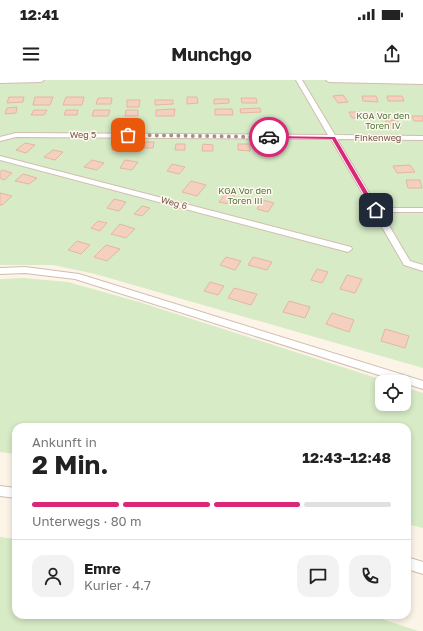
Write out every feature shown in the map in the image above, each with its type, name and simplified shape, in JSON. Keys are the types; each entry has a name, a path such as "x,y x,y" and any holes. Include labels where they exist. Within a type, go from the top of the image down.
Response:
{"lane":[{"path":"0,81 41,80"},
{"path":"299,80 408,263 423,268"},
{"path":"329,80 423,82"},
{"name":"Weg 5","path":"0,139 16,135 334,138"},
{"name":"Finkenweg","path":"334,138 423,138"},
{"name":"Weg 6","path":"0,158 348,249"},
{"path":"376,210 423,210"},
{"path":"0,271 25,270 76,276 423,385"},
{"path":"0,491 12,492"},
{"path":"411,564 423,568"}],"green space":[{"name":"KGA Vor den Toren III","path":"0,80 423,80 423,368 95,274 53,265 0,265"},
{"path":"23,278 68,282 139,302 375,378 375,411 411,411 411,389 423,393 423,528 411,525 411,423 12,423 12,454 0,452 0,279"},
{"path":"0,537 12,538 12,619 382,619 418,631 0,631"}],"building":[{"path":"343,95 348,102 338,103 333,96"},
{"path":"362,96 376,96 378,102 363,101"},
{"path":"387,96 402,96 404,101 388,101"},
{"path":"9,97 24,97 23,102 7,103"},
{"path":"35,97 53,97 50,105 33,105"},
{"path":"66,97 84,97 82,105 63,105"},
{"path":"187,97 197,97 198,103 187,104"},
{"path":"98,98 112,98 111,104 96,104"},
{"path":"241,98 256,98 257,103 242,103"},
{"path":"214,99 229,99 229,103 214,104"},
{"path":"127,100 140,100 139,107 127,107"},
{"path":"155,100 173,100 173,104 155,105"},
{"path":"17,107 16,113 5,114 7,108"},
{"path":"260,108 261,112 241,113 240,109"},
{"path":"175,109 174,116 156,116 156,110"},
{"path":"215,109 232,109 233,115 215,115"},
{"path":"34,110 47,110 44,115 31,115"},
{"path":"66,110 78,110 77,115 64,115"},
{"path":"94,110 110,110 108,116 92,116"},
{"path":"126,110 138,110 138,116 125,116"},
{"path":"349,112 360,112 362,118 352,118"},
{"path":"412,116 423,116 423,121 414,121"},
{"path":"397,120 401,128 388,128 385,121"},
{"path":"113,142 118,142 117,150 112,150"},
{"path":"143,142 154,142 153,148 143,148"},
{"path":"25,143 35,145 26,153 16,150"},
{"path":"176,144 185,144 185,150 175,150"},
{"path":"203,144 213,145 213,151 202,151"},
{"path":"238,144 250,144 250,151 238,150"},
{"path":"266,144 276,144 277,151 268,151"},
{"path":"53,150 63,152 55,160 44,157"},
{"path":"92,160 104,163 97,170 84,167"},
{"path":"125,160 138,162 132,170 120,168"},
{"path":"172,164 185,167 179,174 167,171"},
{"path":"410,165 415,172 397,173 393,166"},
{"path":"2,170 12,173 4,180 0,178 0,172"},
{"path":"23,174 37,178 29,184 15,181"},
{"path":"406,180 420,180 422,188 408,188"},
{"path":"191,181 206,185 197,196 182,192"},
{"path":"0,193 12,196 0,205"},
{"path":"225,194 235,196 229,204 219,202"},
{"path":"114,199 126,202 119,211 107,208"},
{"path":"263,200 274,203 268,212 257,209"},
{"path":"142,206 150,208 142,216 134,214"},
{"path":"98,221 107,223 100,231 91,228"},
{"path":"120,224 135,229 126,238 111,234"},
{"path":"77,241 90,245 81,254 68,250"},
{"path":"106,245 120,249 107,261 94,257"},
{"path":"226,257 241,261 235,270 220,265"},
{"path":"253,257 272,262 267,270 248,265"},
{"path":"317,269 328,272 322,283 311,280"},
{"path":"347,275 362,279 355,293 340,289"},
{"path":"210,282 224,286 218,295 204,291"},
{"path":"234,288 257,294 251,305 228,298"},
{"path":"289,301 310,307 305,318 283,312"},
{"path":"332,313 354,320 349,332 326,324"},
{"path":"385,329 409,336 405,348 381,341"}],"way so far":[{"path":"128,135 269,137"}],"route":[{"path":"269,137 334,138 376,210"}],"park label":[{"name":"KGA Vor den Toren IV","path":"383,122"}]}
